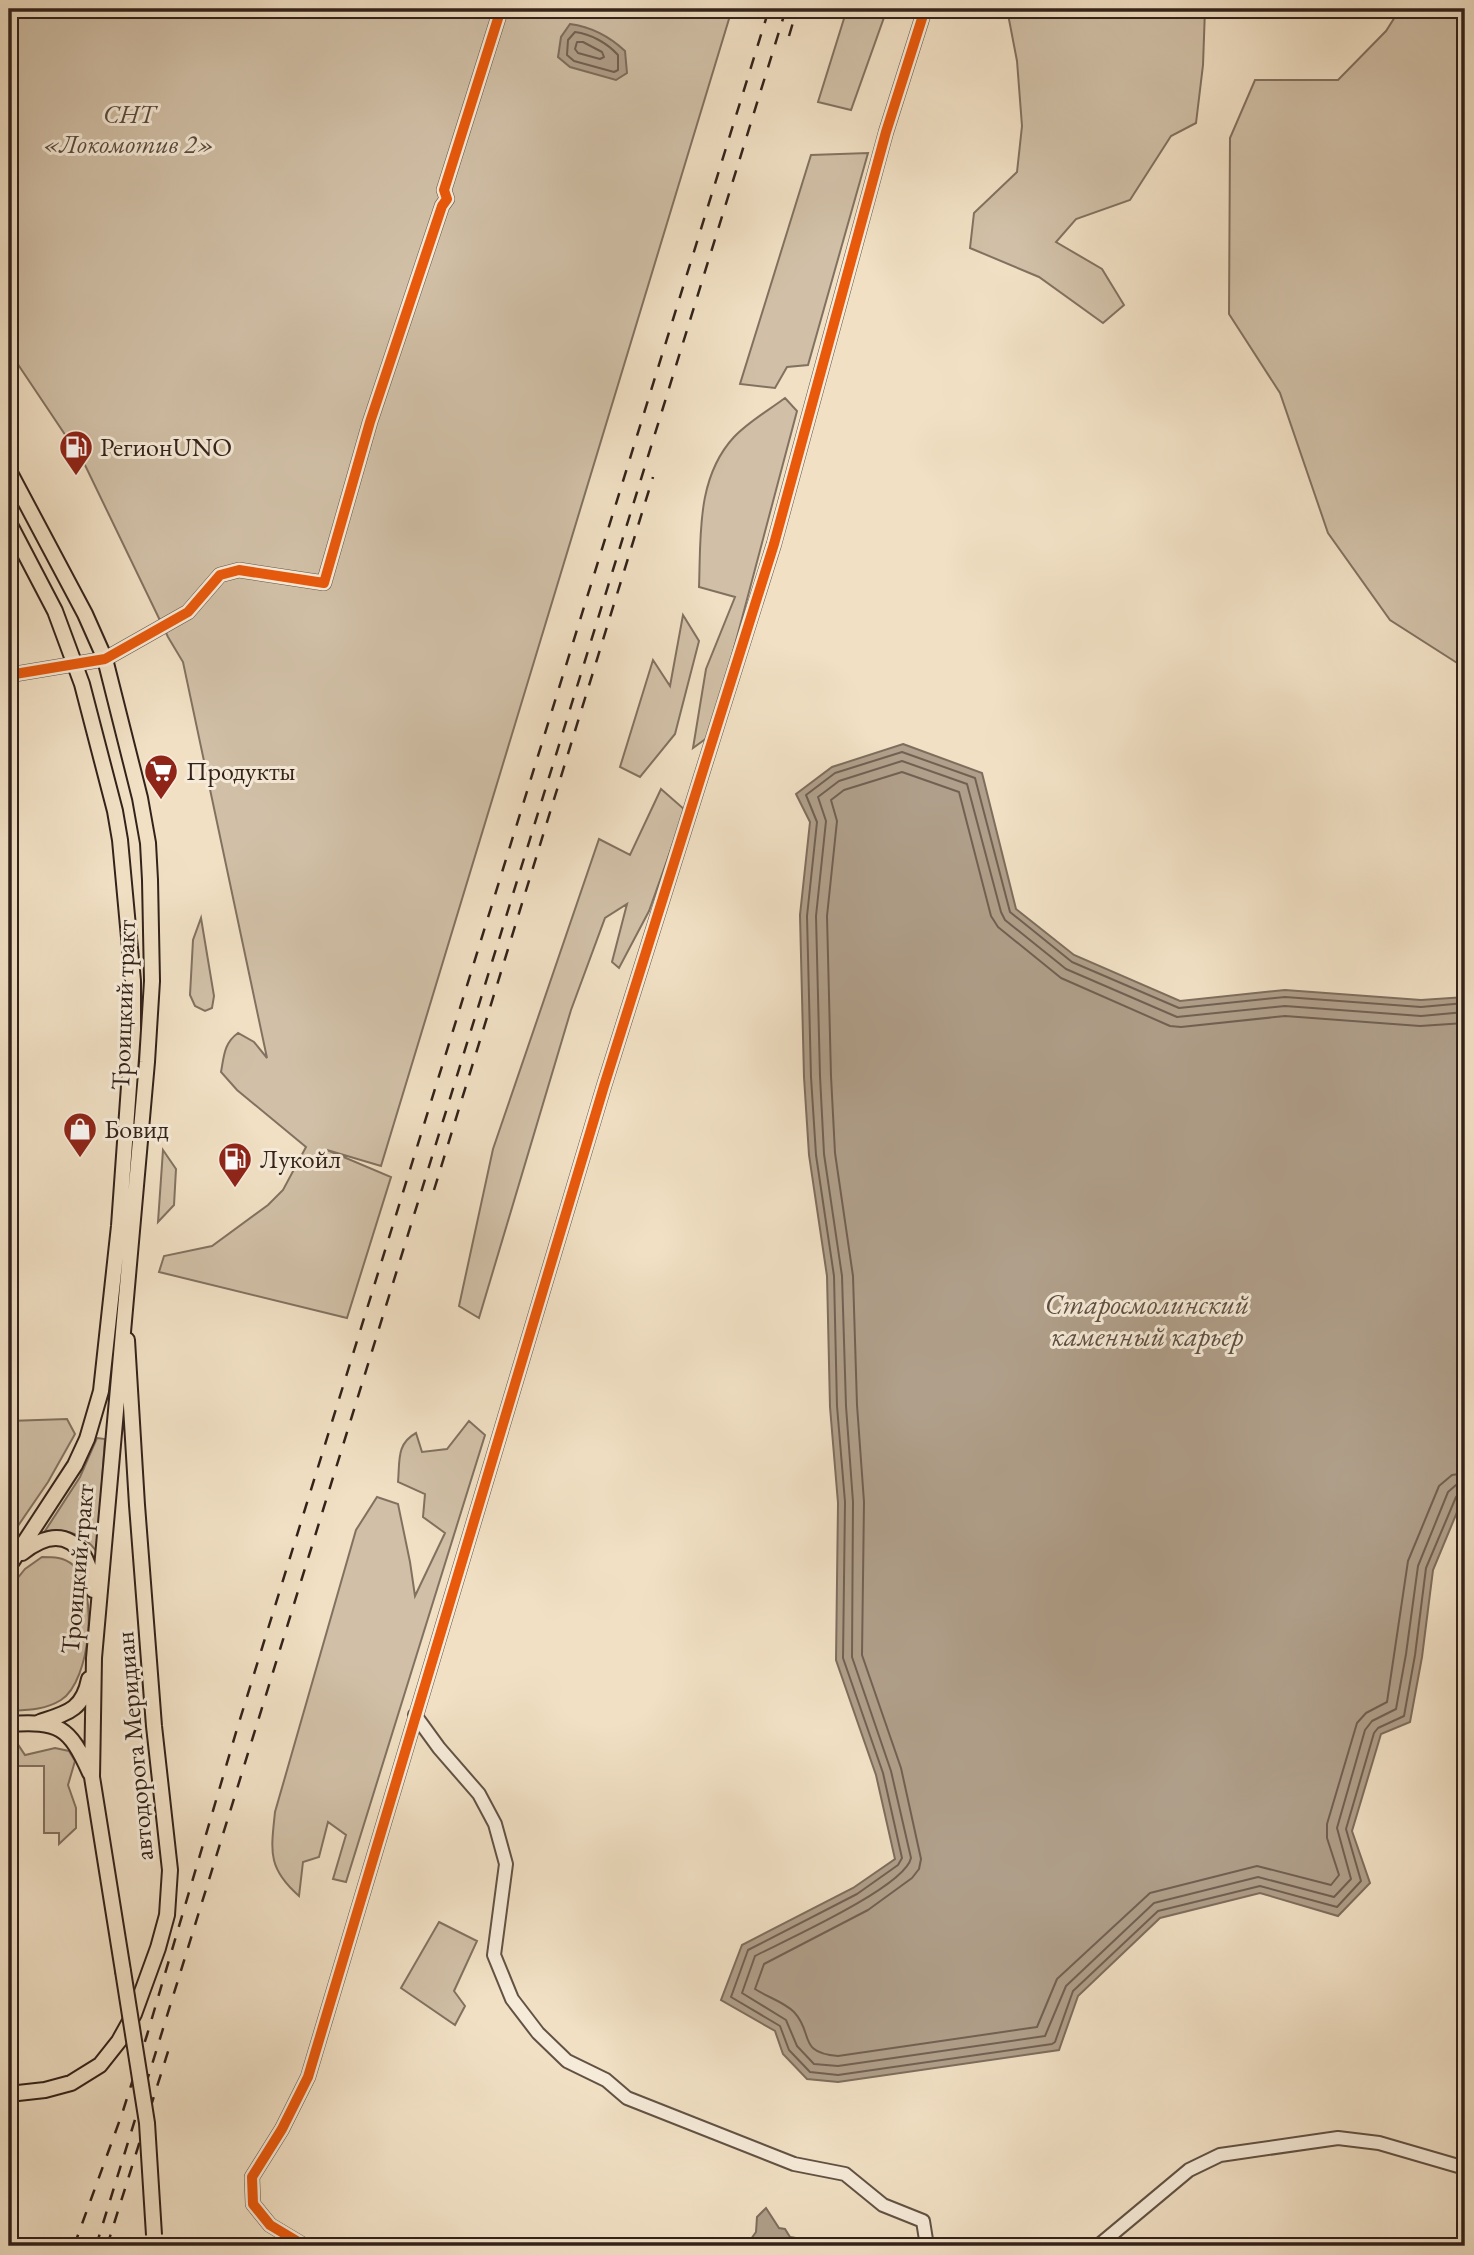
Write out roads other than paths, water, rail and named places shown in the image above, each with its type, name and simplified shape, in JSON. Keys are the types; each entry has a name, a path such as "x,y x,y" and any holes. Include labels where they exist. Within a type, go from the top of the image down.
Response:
{"main road":[{"name":"Троицкий тракт","path":"9,471 85,614 105,659 140,798 148,843 152,981 96,1626 92,1777 147,2123 154,2241"},
{"name":"Троицкий тракт","path":"9,523 55,611 76,664 115,811 123,857 132,951 133,1030 119,1226 101,1391 87,1439 75,1465 12,1561"},
{"name":"автодорога Меридиан","path":"9,2094 45,2090 71,2083 100,2065 119,2041 134,2014 167,1915 170,1870 154,1726 137,1505 131,1371 124,1311"},
{"path":"12,1561 46,1538 64,1539 73,1543 81,1551 92,1577 96,1626"},
{"path":"39,1723 75,1708 83,1699 94,1658"},
{"name":"Троицкий тракт","path":"9,1724 39,1723 59,1727 80,1751 92,1777"}],"street":[{"path":"9,675 105,659 188,612 214,579 229,571 239,570 324,583 370,422 442,206 447,199 444,190 501,9"},
{"path":"305,2246 270,2225 253,2204 253,2176 282,2129 307,2077 608,1073 774,544 886,132 925,9"},
{"path":"415,1715 439,1748 479,1794 495,1824 506,1864 494,1955 512,1999 538,2034 567,2061 606,2080 627,2098 794,2164 845,2174 883,2205 923,2221 927,2246"},
{"path":"1098,2246 1189,2170 1220,2155 1338,2138 1379,2143 1465,2168"}],"water":[{"path":"570,24 593,30 625,51 627,73 616,80 570,67 558,57 561,37"},
{"name":"Старосмолинский каменный карьер","path":"903,744 982,773 1016,909 1074,955 1180,1001 1285,990 1421,1000 1465,997 1465,1493 1433,1570 1422,1657 1410,1722 1381,1734 1352,1831 1370,1883 1338,1916 1260,1893 1160,1918 1078,1996 1059,2050 838,2082 807,2079 783,2054 775,2031 721,2000 742,1945 853,1888 895,1859 876,1775 836,1660 838,1503 830,1407 827,1276 809,1155 804,1077 800,915 810,822 796,794 832,767"},
{"path":"766,2208 779,2228 785,2229 790,2237 807,2240 813,2246 746,2246 756,2232 757,2217"}],"railway":[{"path":"74,2246 122,2114 147,2035 237,1729 769,9"},
{"path":"96,2246 786,9"},
{"path":"789,36 797,9"},
{"path":"434,1190 653,477"},
{"path":"107,2246 171,2042"}],"place":[{"name":"РегионUNO","path":"76,477"},
{"name":"Продукты","path":"161,801"},
{"name":"Бовид","path":"80,1159"},
{"name":"Лукойл","path":"235,1189"}],"park label":[{"name":"СНТ «Локомотив 2»","path":"129,129"}]}
